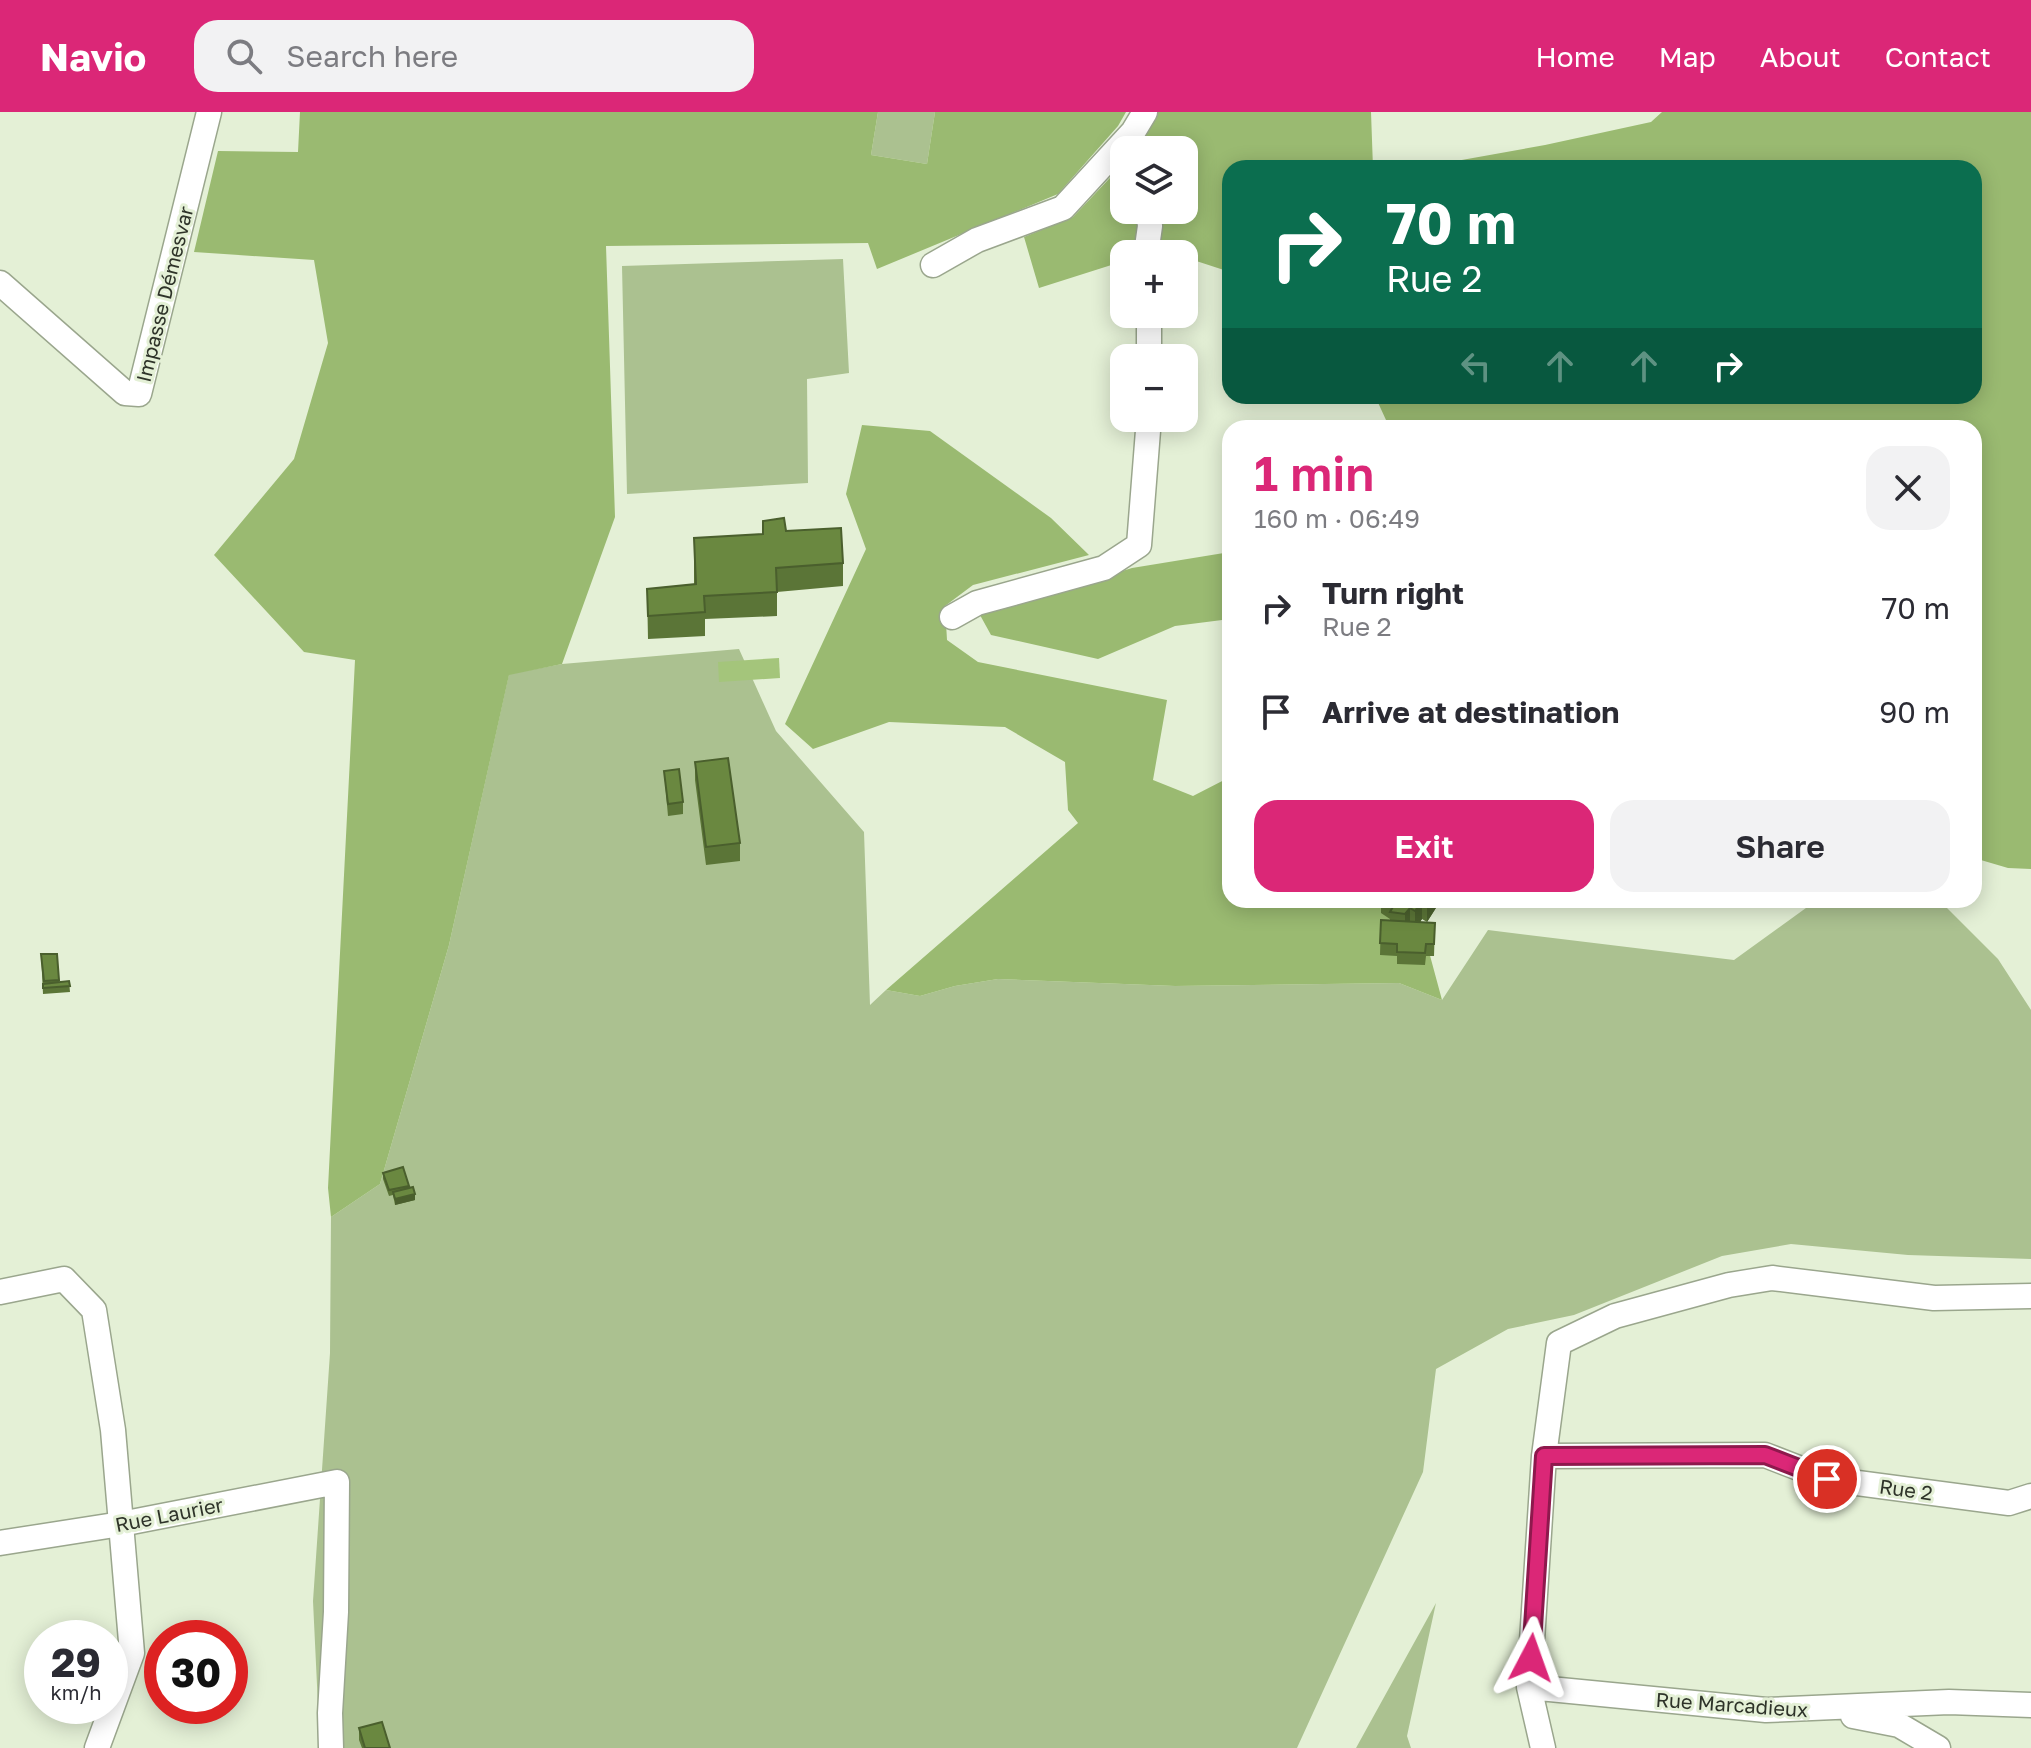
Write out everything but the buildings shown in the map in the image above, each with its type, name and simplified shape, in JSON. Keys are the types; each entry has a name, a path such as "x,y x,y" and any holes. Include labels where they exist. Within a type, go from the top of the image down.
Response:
{"street":[{"name":"Impasse Démesvar","path":"0,283 125,393 139,394 209,112"},
{"path":"933,265 977,240 1063,208 1139,131"},
{"path":"952,617 977,603 1104,568 1139,545 1148,432"},
{"path":"1543,1748 1529,1687 1544,1456 1559,1343 1615,1316 1729,1285 1772,1278 1934,1298 2031,1296"},
{"path":"0,1292 64,1279 94,1310 113,1430 132,1653 97,1748"},
{"name":"Rue 2","path":"1544,1456 1765,1455 1827,1479 2009,1503 2031,1496"},
{"name":"Rue Laurier","path":"0,1543 121,1524 337,1482 331,1748"},
{"name":"Rue Marcadieux","path":"1529,1687 1766,1710 1949,1702 2031,1705"},
{"path":"1816,1709 1899,1725 1938,1748"}],"shaded area":[{"path":"300,112 878,112 871,155 927,164 935,112 1126,112 1118,126 1058,194 877,269 868,243 606,246 615,517 562,664 509,675 449,945 380,1184 331,1217 328,1188 355,660 304,652 214,555 294,459 328,343 314,260 194,252 218,151 298,152"},
{"path":"878,112 935,112 927,164 871,155"},
{"path":"1157,112 1371,112 1373,160 1222,160 1222,269 1198,262 1198,240 1110,240 1110,265 1039,288 1024,237 1073,217 1110,178 1110,224 1198,224 1198,136 1142,136"},
{"path":"1662,112 2031,112 2031,869 2008,868 1982,860 1982,420 1386,420 1379,404 1982,404 1982,160 1462,160 1651,122"},
{"path":"843,259 849,373 807,379 808,483 627,494 622,266"},
{"path":"862,425 930,431 1051,518 1089,555 973,585 945,606 947,640 978,662 1167,700 1153,780 1193,796 1222,781 1222,908 1417,908 1442,1000 1399,983 1175,986 998,979 920,996 886,990 1078,823 1068,810 1065,762 1005,727 889,722 813,749 785,724 866,549 846,494"},
{"path":"1222,553 1222,620 1175,626 1098,659 991,635 980,615 1132,568"},
{"path":"739,649 776,731 864,832 870,1005 886,990 920,996 998,979 1175,986 1399,983 1442,1000 1488,930 1734,960 1806,908 1947,908 1998,959 2031,1010 2031,1259 1908,1255 1791,1244 1722,1256 1574,1315 1508,1329 1436,1369 1423,1472 1297,1748 320,1748 313,1601 330,1353 331,1217 380,1184 449,945 509,674 562,664"},
{"path":"779,658 780,678 719,682 718,662"},
{"path":"1436,1603 1407,1736 1411,1748 1356,1748"}],"route":[{"path":"1531,1658 1544,1456 1765,1455 1827,1479"}]}
